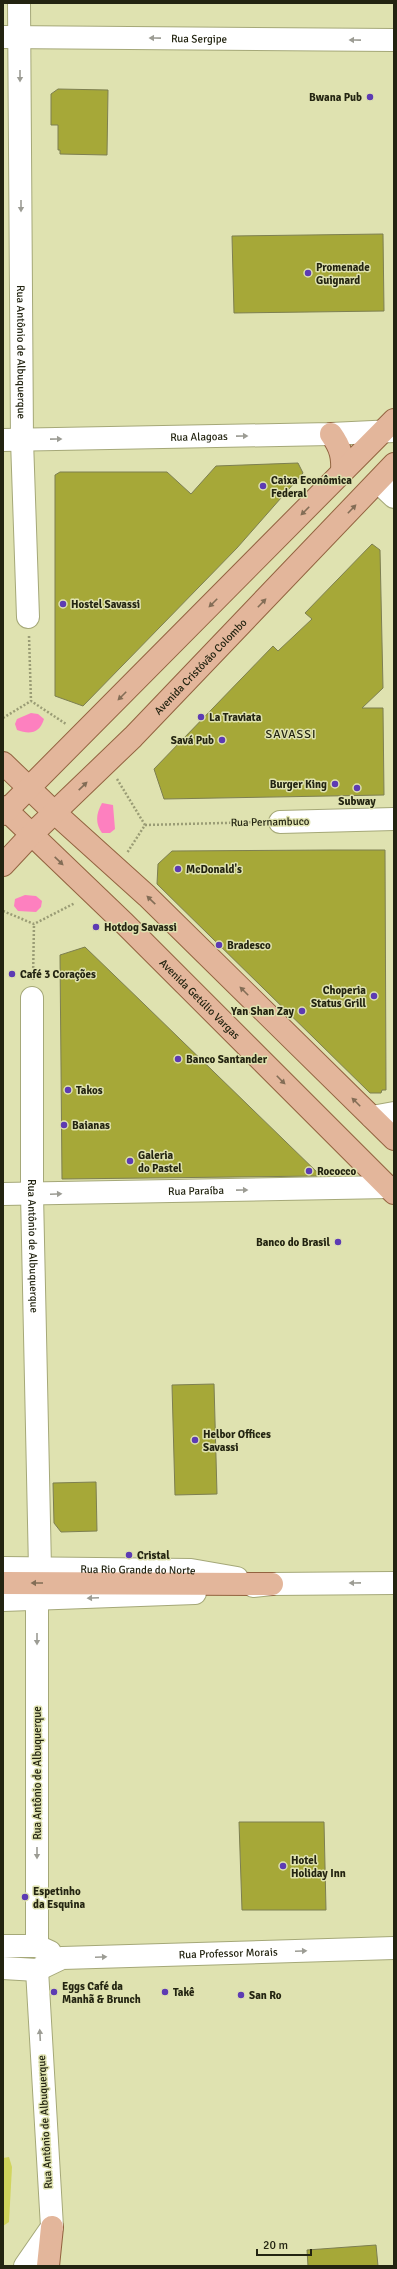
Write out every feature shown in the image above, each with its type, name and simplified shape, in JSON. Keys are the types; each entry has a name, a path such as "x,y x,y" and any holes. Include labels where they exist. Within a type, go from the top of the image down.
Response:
{"main road":[{"path":"4,810 29,789 82,737 342,473 390,427"},
{"path":"331,434 340,446 343,458 342,473"},
{"name":"Avenida Cristóvão Colombo","path":"3,865 31,835 107,763 394,464"},
{"path":"3,763 55,813 117,868 394,1139"},
{"name":"Avenida Getúlio Vargas","path":"4,810 93,893 391,1190"},
{"path":"3,1582 272,1584"},
{"path":"48,2266 52,2228"}],"street":[{"name":"Rua Antônio de Albuquerque","path":"19,3 11,37 13,440 28,617"},
{"name":"Rua Sergipe","path":"11,37 394,40"},
{"name":"Rua Alagoas","path":"13,440 331,434 390,427"},
{"path":"378,482 394,497"},
{"name":"Rua Pernambuco","path":"280,822 394,819"},
{"name":"Rua Antônio de Albuquerque","path":"32,998 32,1194 40,1569"},
{"path":"372,1117 394,1113"},
{"name":"Rua Paraíba","path":"3,1194 391,1190"},
{"name":"Rua Rio Grande do Norte","path":"3,1568 191,1570 272,1584"},
{"name":"Rua Rio Grande do Norte","path":"3,1600 37,1600 192,1593 272,1584 394,1583"},
{"name":"Rua Antônio de Albuquerque","path":"37,1600 37,1946"},
{"name":"Rua Professor Morais","path":"3,1946 37,1946 62,1958"},
{"name":"Rua Professor Morais","path":"3,1968 37,1970 62,1958 394,1948"},
{"name":"Rua Antônio de Albuquerque","path":"37,1970 52,2228"},
{"path":"25,2266 52,2228"}],"path":[{"path":"28,617 31,701"},
{"path":"31,701 54,714 82,737"},
{"path":"3,718 31,701"},
{"path":"107,763 145,825 117,868"},
{"name":"Rua Pernambuco","path":"145,825 280,822"},
{"path":"34,924 93,893"},
{"path":"3,911 34,924"},
{"path":"32,998 34,924"}],"shaded area":[{"path":"31,713 38,714 44,719 40,727 34,732 22,732 17,730 15,724 17,719"},
{"path":"102,803 113,805 115,829 110,833 102,833 98,826 98,811"},
{"path":"25,895 36,896 42,901 41,907 36,912 18,911 14,906 15,899"},
{"path":"9,2157 12,2167 9,2222 3,2226 3,2158"}],"building":[{"path":"58,89 108,90 107,155 60,154 60,150 58,150 58,125 51,125 51,94"},
{"name":"Promenade Guignard","path":"383,234 384,311 234,313 232,236"},
{"path":"298,463 303,473 237,548 83,706 55,696 55,475 60,472 167,472 191,494 216,466"},
{"path":"372,544 380,550 383,688 362,708 383,708 384,795 164,799 154,769 273,646 278,651 312,619 305,613"},
{"path":"385,850 386,1090 382,1090 381,1093 370,1093 157,884 158,864 172,851"},
{"path":"85,947 321,1176 62,1179 60,955"},
{"name":"Helbor Offices Savassi","path":"214,1384 217,1494 175,1495 172,1385"},
{"path":"96,1482 97,1531 61,1532 54,1523 53,1483"},
{"name":"Hotel Holiday Inn","path":"239,1822 324,1822 326,1910 242,1910"},
{"path":"376,2245 378,2266 308,2266 307,2250"}],"place":[{"name":"Bwana Pub","path":"370,97"},
{"name":"Promenade Guignard","path":"308,273"},
{"name":"Caixa Econômica Federal","path":"263,486"},
{"name":"Hostel Savassi","path":"63,604"},
{"name":"La Traviata","path":"201,717"},
{"name":"Savá Pub","path":"222,740"},
{"name":"Burger King","path":"335,784"},
{"name":"Subway","path":"357,788"},
{"name":"McDonald's","path":"178,869"},
{"name":"Hotdog Savassi","path":"96,927"},
{"name":"Bradesco","path":"219,945"},
{"name":"Café 3 Corações","path":"12,974"},
{"name":"Choperia Status Grill","path":"374,996"},
{"name":"Yan Shan Zay","path":"302,1011"},
{"name":"Banco Santander","path":"178,1059"},
{"name":"Takos","path":"68,1090"},
{"name":"Baianas","path":"64,1125"},
{"name":"Galeria do Pastel","path":"130,1161"},
{"name":"Rococco","path":"309,1171"},
{"name":"Banco do Brasil","path":"338,1242"},
{"name":"Helbor Offices Savassi","path":"195,1440"},
{"name":"Cristal","path":"129,1555"},
{"name":"Hotel Holiday Inn","path":"283,1866"},
{"name":"Espetinho da Esquina","path":"25,1897"},
{"name":"Eggs Café da Manhã & Brunch","path":"54,1992"},
{"name":"Takê","path":"165,1992"},
{"name":"San Ro","path":"241,1995"}],"district":[{"name":"SAVASSI","path":"291,734"}]}
